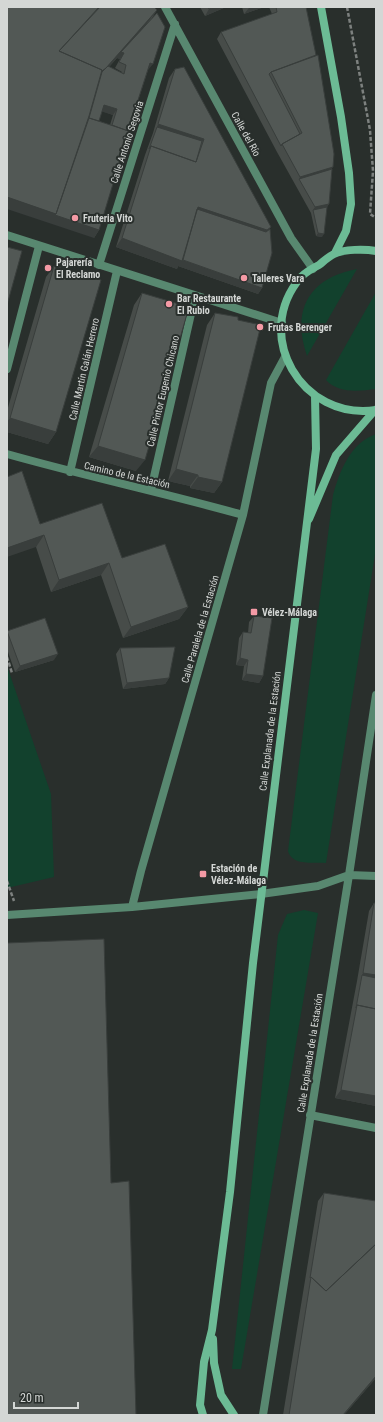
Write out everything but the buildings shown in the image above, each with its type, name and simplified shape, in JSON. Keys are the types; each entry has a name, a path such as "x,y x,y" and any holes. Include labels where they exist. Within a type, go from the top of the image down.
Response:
{"street":[{"name":"Calle del Río","path":"165,7 291,238 313,269"},
{"path":"321,7 341,117 349,173 351,204 346,231 335,253 302,277 288,298 282,323 282,340 285,357 303,386 315,396 333,406 354,411 375,410"},
{"name":"Calle Antonio Segovia","path":"99,265 175,24"},
{"path":"7,235 282,323"},
{"path":"7,369 39,246"},
{"path":"335,253 356,250 376,251"},
{"name":"Calle Martín Galán Herrero","path":"70,472 117,271"},
{"name":"Calle Pintor Eugenio Chicano","path":"151,490 195,296"},
{"name":"Calle Paralela de la Estación","path":"132,907 141,870 243,514 271,383 285,357"},
{"path":"305,530 316,449 315,396"},
{"path":"305,530 336,455 375,410"},
{"name":"Camino de la Estación","path":"7,454 70,472 151,490 243,514"},
{"name":"Calle Explanada de la Estación","path":"203,1415 200,1405 203,1376 212,1330 230,1192 261,894 305,530"},
{"name":"Calle Explanada de la Estación","path":"263,1415 349,875 376,695"},
{"path":"7,915 132,907 261,894 318,886 349,875 376,876"},
{"path":"310,1116 376,1128"},
{"name":"Calle Explanada de la Estación","path":"212,1330 214,1363 221,1395 234,1415"}],"path":[{"path":"346,7 370,130 373,171 370,214 376,218"},
{"path":"7,657 12,673"},
{"path":"7,881 18,914"}],"green space":[{"path":"357,269 307,356 301,324 303,311 308,299 316,288 327,280 340,273"},
{"path":"376,292 376,389 343,390 337,388 326,380"},
{"path":"376,434 376,548 326,863 298,861 290,856 288,851 333,495 347,459 359,444"},
{"path":"7,666 51,794 54,877 7,888"},
{"path":"304,910 318,913 241,1369 232,1369 278,935 287,914"}],"place":[{"name":"Fruteria Vito","path":"75,218"},
{"name":"Pajarería El Reclamo","path":"48,268"},
{"name":"Talleres Vara","path":"244,278"},
{"name":"Bar Restaurante El Rubio","path":"169,304"},
{"name":"Frutas Berenger","path":"260,327"},
{"name":"Vélez-Málaga","path":"254,612"},
{"name":"Estación de Vélez-Málaga","path":"203,874"}]}
